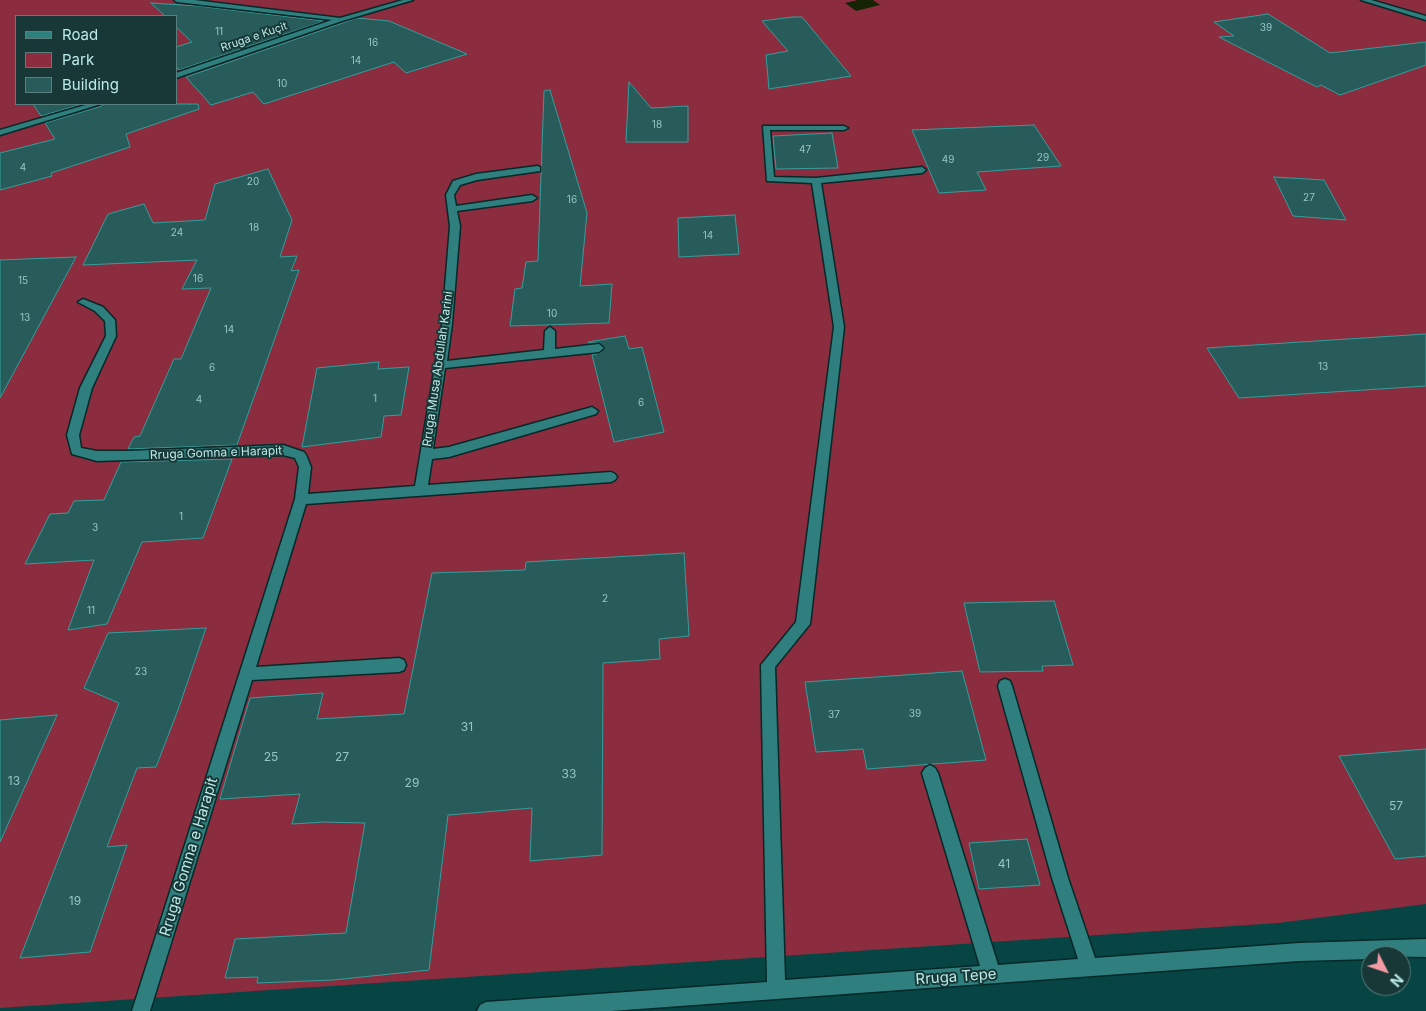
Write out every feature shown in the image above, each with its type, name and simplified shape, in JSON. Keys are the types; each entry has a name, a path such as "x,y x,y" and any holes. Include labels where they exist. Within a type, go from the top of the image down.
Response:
{"street":[{"name":"Rruga e Kuçit","path":"178,0 340,20"},
{"name":"Rruga e Kuçit","path":"178,75 340,20 410,0"},
{"path":"1364,0 1426,18"},
{"path":"0,133 94,105"},
{"path":"844,128 766,128 770,179 816,181 922,170"},
{"name":"Rruga Musa Abdullah Karini","path":"420,490 447,324 455,226 450,195 456,183 476,177 538,169"},
{"path":"776,990 768,665 803,624 839,327 816,181"},
{"path":"452,209 532,198"},
{"name":"Rruga Gomna e Harapit","path":"83,302 99,309 110,320 110,336 86,388 73,435 76,451 98,456 127,456 282,450 300,455 305,467 302,499 141,1011"},
{"path":"549,354 550,331"},
{"path":"441,364 600,348"},
{"path":"426,455 449,452 592,410"},
{"path":"302,499 611,477"},
{"path":"246,674 399,665"},
{"path":"1005,686 1060,878 1089,967"},
{"path":"930,773 964,890 992,975"},
{"name":"Rruga Tepe","path":"486,1011 1299,952 1426,948"}],"green space":[{"path":"0,0 1426,0 1426,904 1278,923 0,1008"}],"shaded area":[{"path":"858,0 873,0 880,5 856,11 845,3"}],"building":[{"path":"151,3 198,6 324,21 179,70 178,46 192,42 178,29 178,15 164,15"},
{"path":"1268,14 1330,53 1426,42 1426,65 1340,95 1321,85 1317,87 1219,37 1234,36 1214,22"},
{"path":"802,17 851,76 769,89 766,55 788,51 762,21"},
{"path":"357,18 389,21 467,54 406,73 394,62 264,104 253,92 211,105 186,77"},
{"path":"629,82 651,108 688,106 688,142 626,142"},
{"path":"550,90 587,213 580,286 612,284 609,323 510,326 515,289 522,288 526,262 538,261 544,91"},
{"path":"198,104 199,109 126,134 130,147 51,173 52,176 0,190 0,153 55,139 45,123 102,106"},
{"path":"34,105 80,105 41,116"},
{"path":"1034,125 1061,166 977,172 986,190 939,193 912,130"},
{"path":"832,133 838,168 776,169 773,136"},
{"path":"268,169 292,220 280,257 297,256 291,271 299,270 237,445 128,449 134,437 140,436 174,359 181,359 211,288 182,289 197,260 83,265 108,214 144,204 153,223 205,220 215,184"},
{"path":"1274,177 1324,180 1346,220 1293,216"},
{"path":"735,215 739,254 679,257 678,218"},
{"path":"76,257 0,398 0,260"},
{"path":"1426,334 1426,386 1239,398 1207,348"},
{"path":"625,336 629,349 642,347 664,432 614,442 592,355 600,353 606,348 600,343 588,342"},
{"path":"379,362 378,369 409,367 401,415 384,416 381,437 302,447 317,368"},
{"path":"232,459 203,538 142,542 107,624 68,630 94,560 25,564 50,514 68,513 74,501 104,500 121,462"},
{"path":"684,553 689,636 659,639 660,659 603,663 602,855 530,861 532,808 448,815 429,970 333,980 257,983 258,977 225,978 235,939 346,933 365,823 324,822 292,824 300,794 220,799 250,698 323,693 317,719 404,714 432,573 525,570 526,562"},
{"path":"1054,601 1073,665 1042,666 1043,671 980,672 964,603"},
{"path":"206,628 156,767 137,768 107,847 127,845 90,952 20,958 119,703 84,688 108,633"},
{"path":"962,671 986,760 867,769 863,749 816,752 805,682"},
{"path":"57,715 0,842 0,720"},
{"path":"1426,749 1426,856 1395,859 1339,756"},
{"path":"1027,839 1040,885 979,889 969,843"}]}
